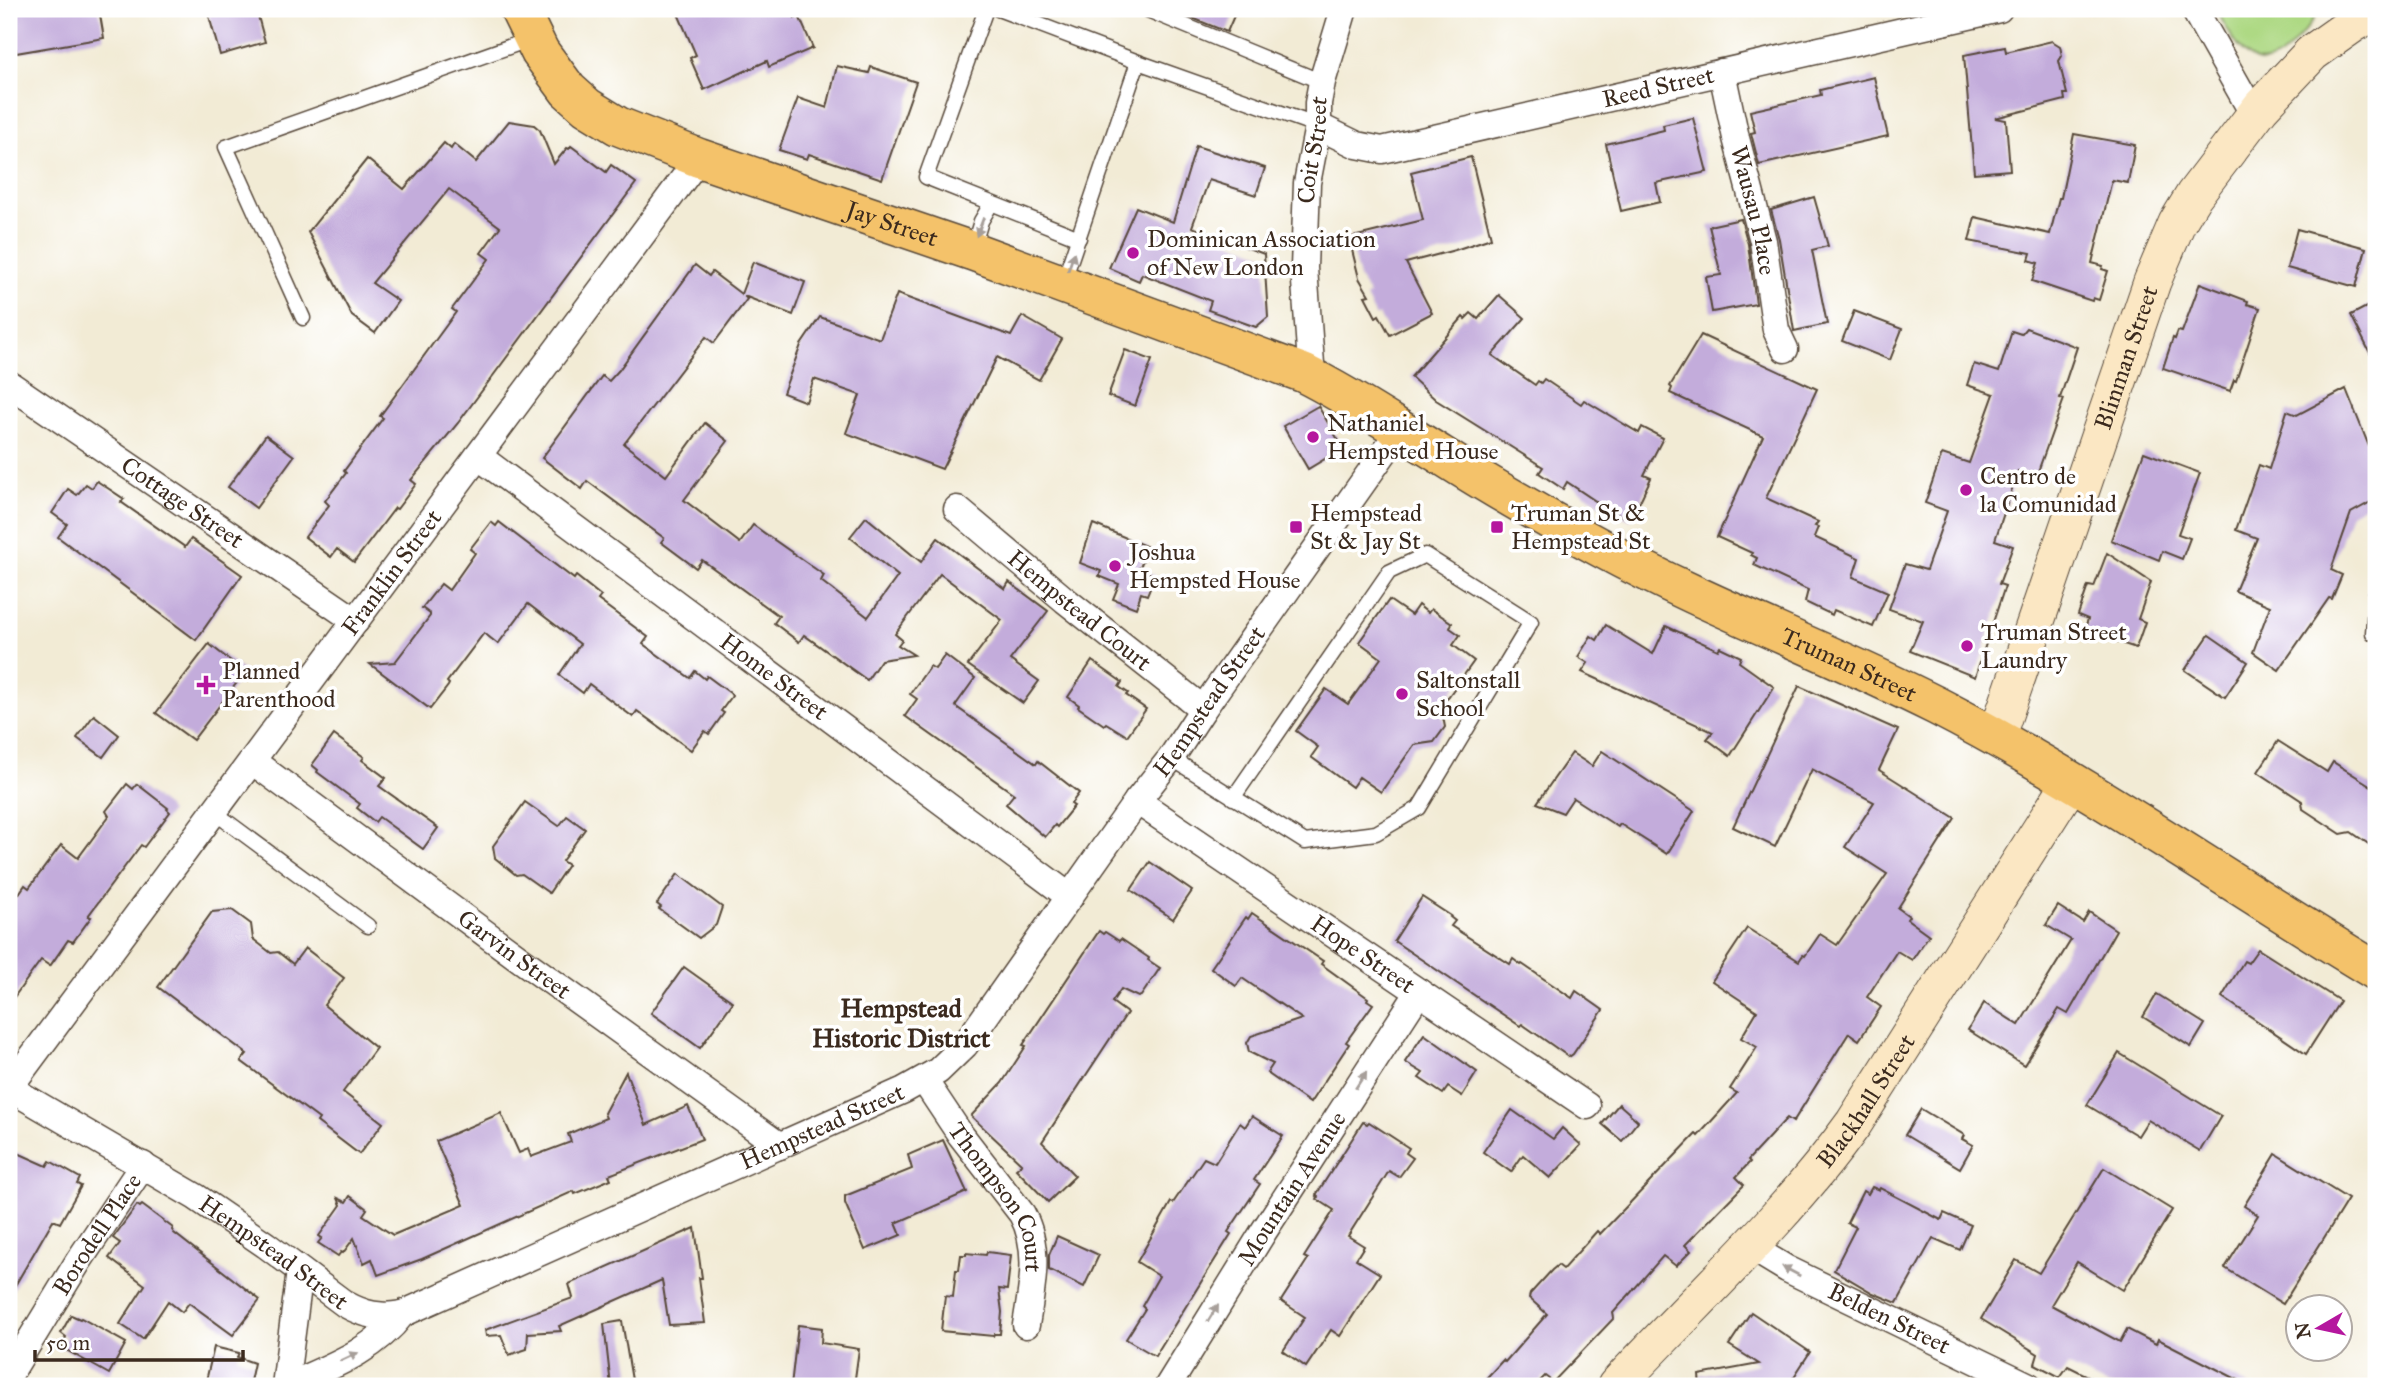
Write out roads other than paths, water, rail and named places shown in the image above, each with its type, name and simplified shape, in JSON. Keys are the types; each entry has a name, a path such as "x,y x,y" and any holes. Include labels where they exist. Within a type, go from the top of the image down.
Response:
{"main road":[{"name":"Jay Street","path":"525,23 553,71 587,107 618,126 699,158 972,251 1268,359 1312,378"},
{"name":"Truman Street","path":"1312,378 1368,409 1502,493 1605,550 1711,603 1935,706 1996,738 2376,971"}],"street":[{"name":"Coit Street","path":"1312,378 1304,268 1307,183 1318,126 1322,82 1344,9"},
{"name":"Reed Street","path":"1318,126 1357,145 1382,150 2000,9"},
{"path":"2194,9 2254,115"},
{"name":"Blinman Street","path":"1996,738 2163,252 2177,223 2194,195 2254,115 2312,53 2342,30 2374,13"},
{"name":"Wausau Place","path":"1722,72 1763,241 1776,330 1784,349"},
{"name":"Franklin Street","path":"9,1088 699,158"},
{"name":"Cottage Street","path":"9,384 356,621"},
{"name":"Hempstead Street","path":"9,1088 143,1165 236,1224 359,1312 374,1316 402,1314 924,1080 953,1059 965,1045 1171,758 1400,430"},
{"name":"Home Street","path":"478,456 1070,897"},
{"name":"Hempstead Court","path":"957,509 1065,600 1203,709"},
{"name":"Garvin Street","path":"252,761 780,1146"},
{"name":"Blackhall Street","path":"1615,1386 1802,1190 1854,1123 2071,782"},
{"name":"Hope Street","path":"1138,801 1587,1106"},
{"name":"Mountain Avenue","path":"1180,1381 1264,1231 1419,992"},
{"name":"Thompson Court","path":"924,1080 960,1134 1030,1228 1034,1254 1026,1325"},
{"name":"Borodell Place","path":"9,1375 78,1262 143,1165"},
{"name":"Belden Street","path":"1749,1246 1787,1269 2029,1386"},
{"path":"286,1386 300,1271"},
{"path":"286,1386 364,1351 383,1337 402,1314"}],"lane":[{"path":"986,9 926,177 1079,238"},
{"path":"998,9 1318,126"},
{"path":"1145,9 1322,82"},
{"path":"303,318 226,147 525,23"},
{"path":"1062,286 1138,62"},
{"path":"972,251 981,221 991,204"},
{"path":"1171,758 1233,799 1305,842 1376,832 1419,808 1531,622 1425,555 1389,572 1233,799"},
{"path":"2374,633 2376,593"},
{"path":"214,812 368,926"}],"place":[{"name":"Dominican Association of New London","path":"1133,253"},
{"name":"Nathaniel Hempsted House","path":"1313,437"},
{"name":"Centro de la Comunidad","path":"1966,490"},
{"name":"Hempstead St & Jay St","path":"1296,527"},
{"name":"Truman St & Hempstead St","path":"1497,527"},
{"name":"Joshua Hempsted House","path":"1115,566"},
{"name":"Truman Street Laundry","path":"1967,646"},
{"name":"Planned Parenthood","path":"206,685"},
{"name":"Saltonstall School","path":"1402,694"}],"district":[{"name":"Hempstead Historic District","path":"901,1023"}]}
